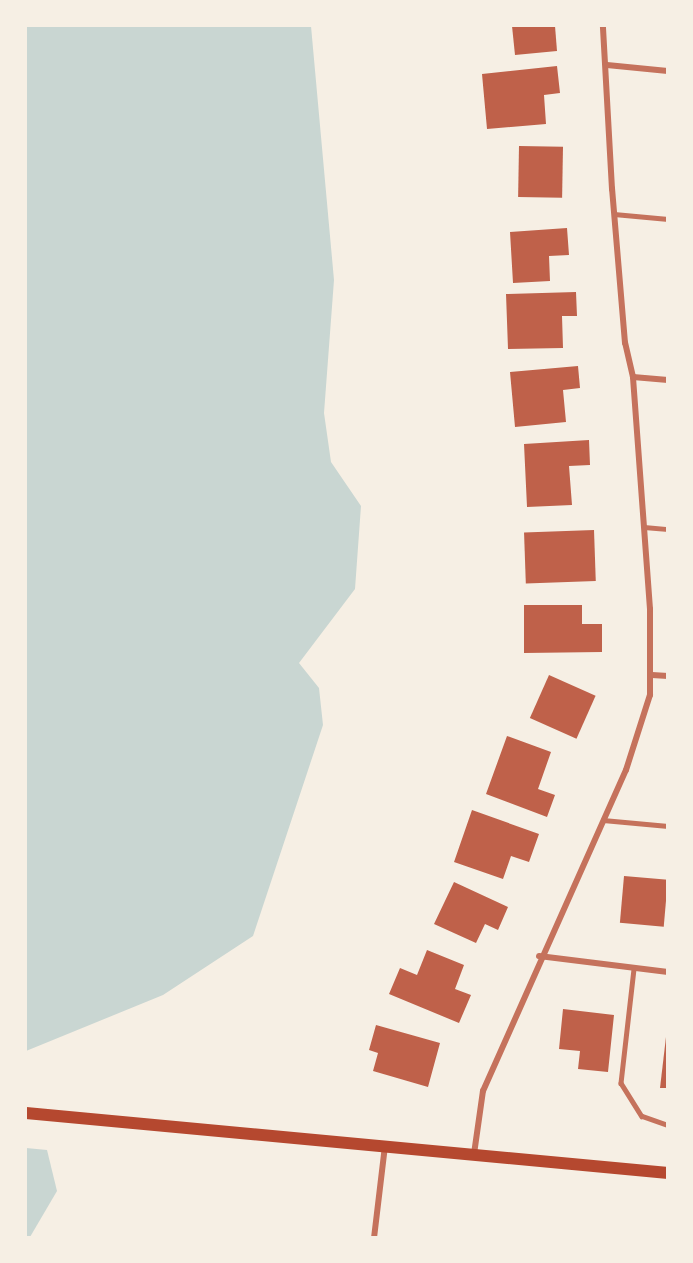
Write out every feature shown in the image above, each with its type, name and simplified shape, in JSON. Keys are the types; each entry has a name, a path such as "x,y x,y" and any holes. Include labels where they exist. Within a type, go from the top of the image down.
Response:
{"main road":[{"path":"26,1113 668,1173"}],"street":[{"path":"474,1154 483,1091 539,956 603,820 641,729 652,675 633,377 625,343 614,213 603,26"},
{"path":"607,65 668,71"},
{"path":"633,377 668,380"},
{"path":"652,675 668,676"},
{"path":"539,956 668,972"},
{"path":"374,1238 385,1146"}],"lane":[{"path":"614,213 668,219"},
{"path":"644,527 668,529"},
{"path":"603,820 668,826"},
{"path":"634,969 621,1083 642,1116 668,1125"}],"shaded area":[{"path":"26,26 311,26 334,280 324,413 331,462 361,506 355,589 299,663 319,688 323,725 253,936 163,995 26,1051"},
{"path":"26,1148 47,1150 57,1191 30,1237 26,1237"}],"building":[{"path":"512,26 555,26 557,51 515,55"},
{"path":"557,66 560,93 544,95 546,124 487,129 482,74"},
{"path":"519,146 563,147 562,198 518,197"},
{"path":"567,228 569,255 549,256 550,281 513,283 510,232"},
{"path":"576,292 577,316 562,316 563,348 508,349 506,294"},
{"path":"578,366 580,388 563,390 566,422 515,427 510,372"},
{"path":"589,440 590,465 569,466 572,505 527,507 524,444"},
{"path":"594,530 596,581 526,583 524,532"},
{"path":"524,605 582,605 582,624 602,624 602,652 524,653"},
{"path":"549,675 596,696 576,739 530,718"},
{"path":"507,736 551,752 538,789 555,795 547,817 486,794"},
{"path":"472,810 539,834 529,862 511,856 503,879 454,862"},
{"path":"624,876 668,880 664,927 620,923"},
{"path":"454,882 508,907 498,930 485,924 476,943 434,924"},
{"path":"427,950 464,965 455,989 471,995 459,1023 389,994 400,968 417,975"},
{"path":"563,1009 614,1015 608,1072 578,1069 580,1051 559,1049"},
{"path":"668,1020 668,1088 660,1088"},
{"path":"376,1025 440,1043 428,1087 373,1071 378,1053 369,1050"}]}
